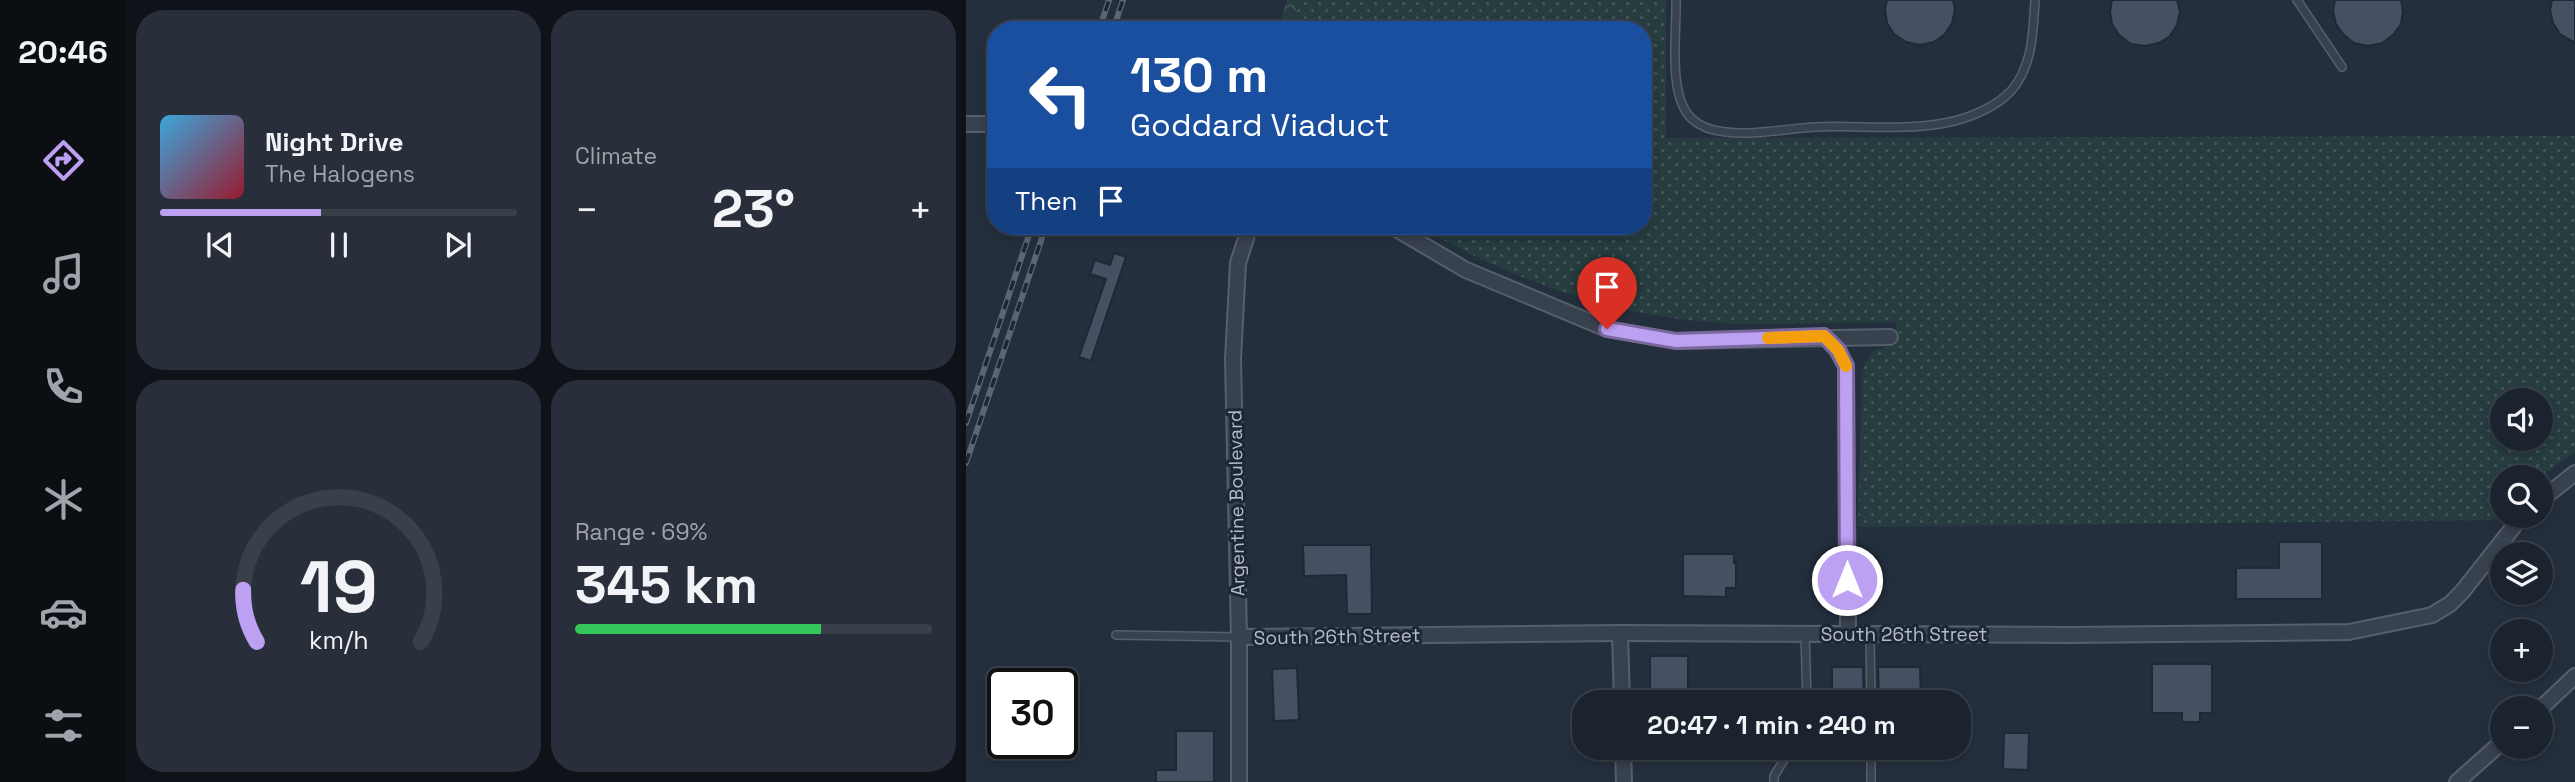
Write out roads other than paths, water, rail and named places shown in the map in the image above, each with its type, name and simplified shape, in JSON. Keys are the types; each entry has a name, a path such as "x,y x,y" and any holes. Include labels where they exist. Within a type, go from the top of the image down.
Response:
{"street":[{"path":"966,124 987,124"},
{"name":"Argentine Boulevard","path":"1239,782 1233,359 1238,263 1247,235"},
{"path":"1406,235 1466,270 1607,329 1676,341 1824,336 1891,337"},
{"path":"1824,336 1838,350 1846,366 1848,634"},
{"path":"2553,489 2575,472"},
{"name":"South 26th Street","path":"1239,637 1620,633 2349,632 2432,615 2450,604 2513,528"},
{"path":"1620,633 1622,690"},
{"path":"2553,697 2575,676"},
{"path":"2457,782 2490,752"},
{"path":"1623,760 1624,782"}],"lane":[{"path":"1676,0 1676,83 1683,108 1691,119 1701,125 1720,131 1744,133 1824,127 1920,126 1970,117 2010,92 2023,73 2031,49 2035,0"},
{"path":"2297,0 2342,68"},
{"path":"1805,634 1807,690"},
{"path":"1870,634 1871,690"},
{"path":"1116,635 1239,637"},
{"path":"1774,782 1774,776 1784,760"},
{"path":"1871,760 1871,782"}],"railway":[{"path":"1102,21 1109,0"},
{"path":"1116,21 1123,0"},
{"path":"966,423 1029,235"},
{"path":"966,463 1043,235"}]}
